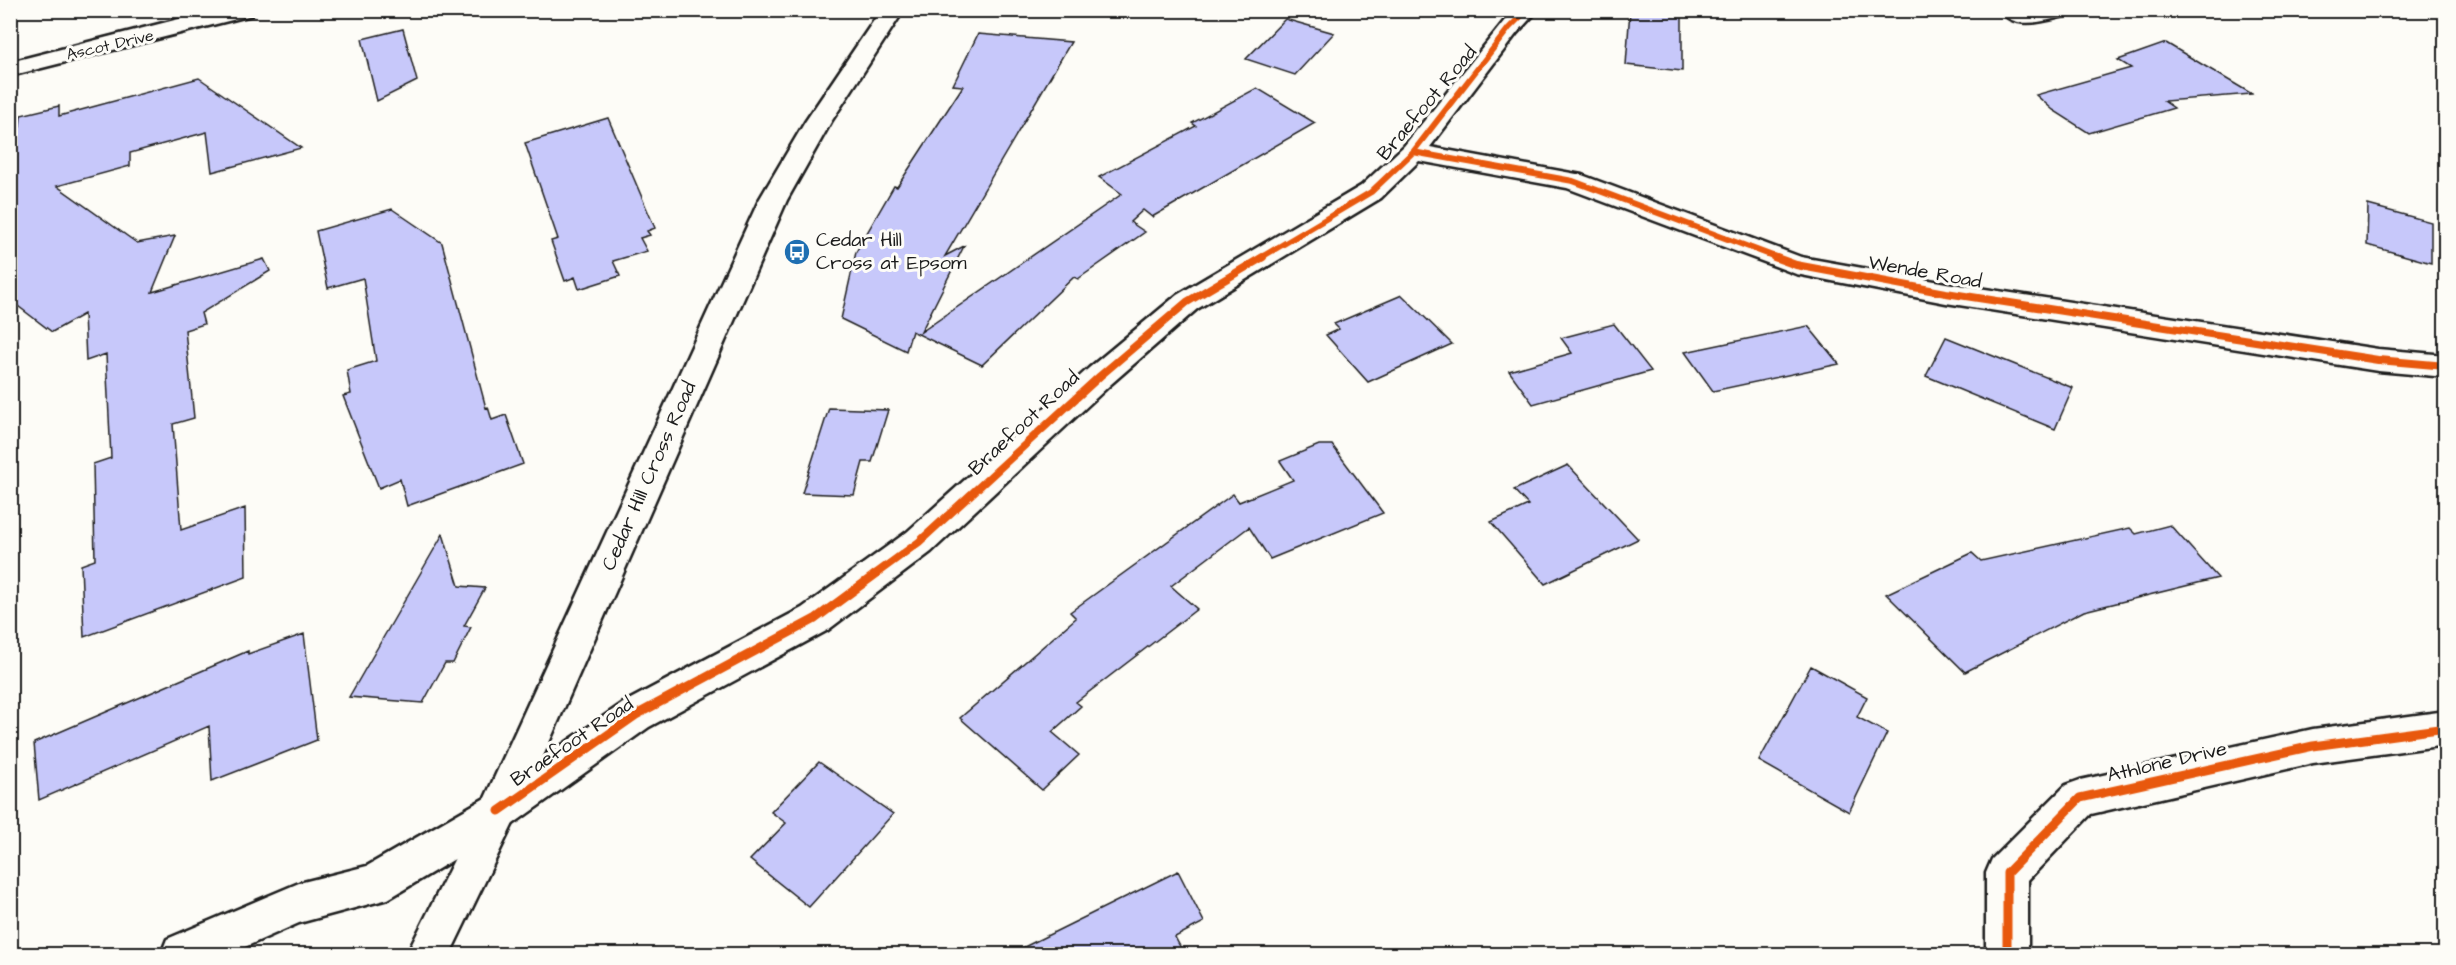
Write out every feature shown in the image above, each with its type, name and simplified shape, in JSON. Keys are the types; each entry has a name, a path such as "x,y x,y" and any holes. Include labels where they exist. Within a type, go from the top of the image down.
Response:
{"street":[{"name":"Ascot Drive","path":"10,69 244,10"},
{"name":"Cedar Hill Cross Road","path":"428,954 500,811 773,200 818,122 892,10"},
{"name":"Braefoot Road","path":"182,954 301,903 351,888 373,885 500,811 636,715 815,619 919,542 1100,376 1187,302 1371,192 1413,152 1509,28 1527,10"},
{"path":"2011,10 2031,17 2060,10"},
{"name":"Wende Road","path":"1413,152 1573,181 1796,265 1946,293 2378,360 2445,366"},
{"name":"Athlone Drive","path":"2007,954 2007,873 2080,798 2313,746 2445,728"}],"building":[{"path":"1630,10 1682,10 1682,71 1626,65"},
{"path":"1285,19 1334,33 1295,75 1246,59"},
{"path":"403,29 417,81 377,101 362,39"},
{"path":"978,34 1071,42 945,256 964,246 921,332 1122,194 1099,177 1196,126 1192,123 1257,88 1315,123 1152,217 1143,210 1130,222 1145,232 1078,279 1074,277 982,365 912,331 906,351 841,319 856,252 894,186 897,187 963,86 953,85"},
{"path":"2166,43 2252,94 2164,101 2174,108 2089,133 2053,110 2036,95 2131,68 2118,60"},
{"path":"199,78 301,148 212,172 207,132 130,153 130,166 57,186 137,243 175,236 152,292 264,259 270,271 201,313 204,324 185,330 194,418 173,424 181,530 245,508 246,577 84,637 81,565 95,560 93,464 111,458 106,354 86,361 84,314 52,332 10,300 10,129 20,127 21,115 59,106 59,116"},
{"path":"608,118 655,228 647,231 650,235 640,238 647,251 613,261 620,276 579,289 575,277 565,281 551,241 558,239 525,143"},
{"path":"2368,205 2431,222 2431,263 2367,245"},
{"path":"392,209 442,243 486,408 488,407 492,420 506,415 523,464 407,506 400,479 379,488 343,396 351,394 347,370 376,361 363,278 328,288 316,231"},
{"path":"1402,295 1452,344 1368,382 1326,335 1339,329 1334,324"},
{"path":"1614,324 1651,371 1533,404 1509,371 1572,353 1561,338"},
{"path":"1808,326 1839,364 1713,391 1685,352"},
{"path":"1946,337 2073,388 2055,429 1926,376"},
{"path":"829,408 888,410 872,462 863,462 854,495 802,493"},
{"path":"1319,445 1332,445 1383,513 1270,559 1249,527 1171,586 1197,609 1076,702 1081,706 1052,732 1079,755 1042,790 960,718 1076,618 1070,612 1233,494 1239,502 1293,480 1280,461"},
{"path":"1568,465 1638,539 1545,584 1491,522 1528,505 1514,490"},
{"path":"2170,525 2218,578 2084,611 1965,672 1886,594 1972,553 1981,561 2130,528 2136,534"},
{"path":"443,534 459,586 485,588 464,626 471,627 453,663 445,663 423,703 349,697"},
{"path":"304,634 317,740 212,781 209,726 39,800 34,743 248,651 248,654"},
{"path":"1811,666 1867,697 1857,717 1887,733 1849,812 1759,761"},
{"path":"819,762 893,814 809,907 750,860 786,823 771,812"},
{"path":"1178,871 1204,922 1175,937 1184,954 1010,954"}],"cycle path":[{"path":"499,811 636,715 815,619 919,542 1100,376 1187,302 1371,192 1413,152 1509,28 1527,10"},
{"path":"1413,152 1573,181 1796,265 1946,293 2378,360 2446,366"},
{"path":"2007,954 2007,873 2080,798 2313,746 2446,728"}],"place":[{"name":"Cedar Hill Cross at Epsom","path":"797,252"}]}
